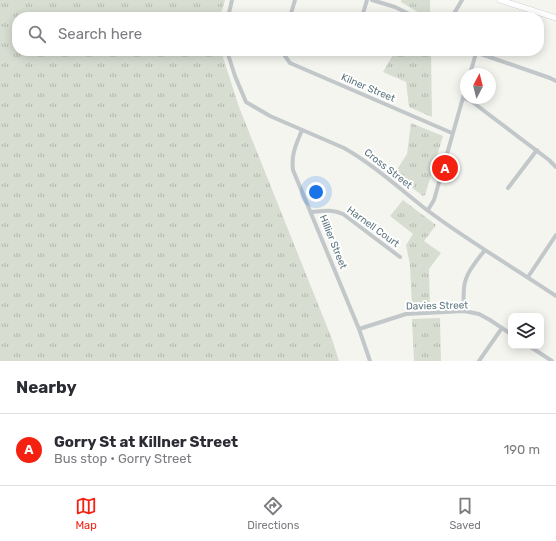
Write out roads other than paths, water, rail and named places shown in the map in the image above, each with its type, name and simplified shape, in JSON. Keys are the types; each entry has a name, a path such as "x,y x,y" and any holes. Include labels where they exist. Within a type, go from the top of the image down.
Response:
{"street":[{"path":"229,12 232,0"},
{"path":"291,12 295,0"},
{"path":"363,12 367,0"},
{"path":"372,0 407,12"},
{"path":"455,12 462,0"},
{"path":"500,0 537,12"},
{"path":"544,14 556,18"},
{"name":"Cross Street","path":"229,56 246,102 260,112 344,148 358,156 428,210 485,250 556,296"},
{"name":"Kilner Street","path":"285,56 290,63 452,132"},
{"path":"471,68 473,56"},
{"path":"486,56 556,81"},
{"path":"428,210 434,200 461,104"},
{"path":"475,104 549,160 556,168"},
{"name":"Hillier Street","path":"302,130 294,149 292,159 293,170 312,212 359,329 370,361"},
{"path":"508,188 536,150"},
{"name":"Harnell Court","path":"312,212 325,210 336,211 343,214 400,257"},
{"path":"528,277 556,234"},
{"path":"464,312 464,290 466,280 470,271 485,250"},
{"name":"Davies Street","path":"359,329 406,314 464,312 479,314 508,332"},
{"path":"479,361 502,328"},
{"path":"534,349 552,361"}],"place":[{"name":"Gorry St at Killner Street","path":"445,168"}]}
